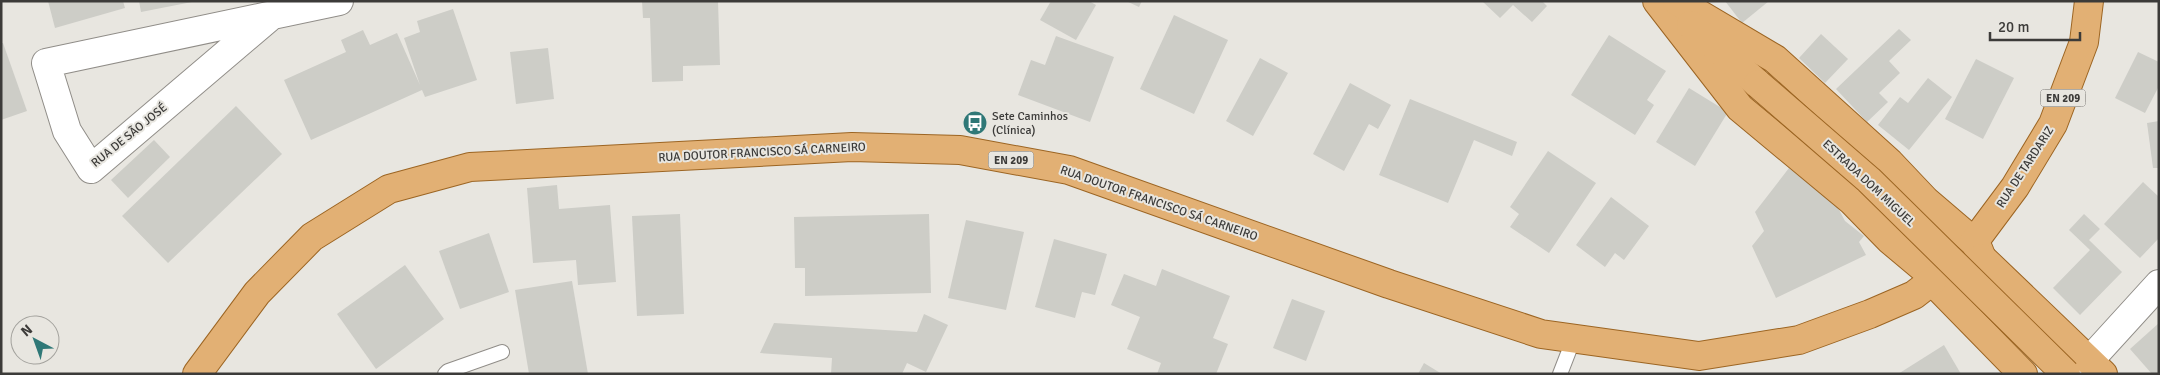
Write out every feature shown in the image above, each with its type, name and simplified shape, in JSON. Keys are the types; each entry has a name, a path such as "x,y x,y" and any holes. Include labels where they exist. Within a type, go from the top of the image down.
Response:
{"main road":[{"path":"1657,1 1740,108 1852,201 2023,374"},
{"name":"ESTRADA DOM MIGUEL","path":"1664,1 1869,180 2066,374"},
{"path":"1677,1 1775,59 1890,163 1926,201 1974,246 2090,370"},
{"name":"RUA DE TARDARIZ","path":"1974,246 2015,187 2053,124 2084,42 2089,1"},
{"name":"RUA DOUTOR FRANCISCO SÁ CARNEIRO","path":"197,374 256,293 312,237 389,189 470,168 852,147 960,150 1069,170 1389,284 1541,334 1699,356 1799,340 1870,314 1914,295 1932,280"},
{"path":"1932,280 1927,254 1931,246 1947,235 1974,246"},
{"name":"EN 209","path":"1932,280 1956,292 1974,284 1983,268 1974,246"}],"street":[{"name":"RUA DE SÃO JOSÉ","path":"272,15 90,169 67,131 46,63 272,15 338,1"},
{"path":"2090,370 2159,284"}],"lane":[{"path":"1560,374 1574,338"},
{"path":"445,374 448,371 502,352"}],"building":[{"path":"48,1 123,1 125,8 55,28"},
{"path":"139,1 192,1 192,2 141,12"},
{"path":"642,1 718,1 720,65 683,66 683,81 652,82 650,18 643,18"},
{"path":"1051,1 1089,1 1096,5 1076,40 1040,20"},
{"path":"1126,1 1142,1 1139,7"},
{"path":"1482,1 1542,1 1547,6 1532,22 1513,5 1500,18"},
{"path":"1725,1 1769,1 1742,23"},
{"path":"453,9 477,80 425,97 422,90 311,140 284,80 346,52 341,40 363,30 370,45 397,33 420,85 404,38 420,32 417,21"},
{"path":"1174,15 1228,40 1194,114 1140,89"},
{"path":"1899,29 1911,40 1889,61 1900,73 1879,93 1888,102 1867,122 1836,89"},
{"path":"1821,34 1848,59 1825,83 1799,58"},
{"path":"1609,35 1666,71 1647,100 1654,105 1635,135 1571,95"},
{"path":"1056,36 1114,57 1090,122 1018,95 1031,60 1045,65"},
{"path":"1,43 3,43 27,111 1,120"},
{"path":"548,48 554,99 516,104 510,52"},
{"path":"2138,52 2159,62 2159,86 2145,113 2115,98"},
{"path":"1260,58 1288,73 1253,136 1226,121"},
{"path":"1976,59 2014,78 1983,139 1945,119"},
{"path":"1928,78 1952,97 1909,150 1878,125 1900,97 1908,103"},
{"path":"1350,83 1391,105 1378,129 1369,124 1344,171 1313,154"},
{"path":"1689,88 1728,112 1695,166 1656,142"},
{"path":"1410,99 1517,142 1512,156 1474,140 1448,203 1379,175"},
{"path":"236,106 282,154 168,263 122,216"},
{"path":"2159,121 2159,168 2153,168 2147,123"},
{"path":"154,140 170,157 128,198 111,180"},
{"path":"1548,151 1596,183 1549,253 1510,227 1519,214 1510,207"},
{"path":"1789,168 1837,206 1845,221 1864,236 1859,242 1866,255 1776,298 1752,246 1764,231 1755,212"},
{"path":"2143,182 2159,197 2159,238 2140,258 2104,224"},
{"path":"557,185 559,209 610,205 616,282 578,285 576,260 533,263 527,188"},
{"path":"1611,197 1649,226 1624,260 1615,253 1605,267 1576,245"},
{"path":"680,214 684,314 637,316 632,216"},
{"path":"929,214 931,293 805,296 805,268 795,268 794,217"},
{"path":"2084,214 2100,229 2089,240 2122,272 2080,315 2053,288 2090,250 2069,230"},
{"path":"966,220 1024,232 1006,310 948,298"},
{"path":"489,233 509,292 460,309 439,251"},
{"path":"1054,239 1107,254 1095,295 1082,292 1075,318 1035,307"},
{"path":"405,265 444,319 376,369 337,314"},
{"path":"1162,269 1230,296 1213,338 1228,344 1216,374 1157,374 1161,363 1127,349 1140,317 1111,305 1124,274 1156,286"},
{"path":"572,281 588,374 529,374 515,290"},
{"path":"1292,299 1325,311 1306,361 1273,348"},
{"path":"924,314 948,325 926,372 907,363 902,374 831,374 832,358 760,353 774,323 917,332"},
{"path":"2159,323 2159,374 2152,374 2130,349"},
{"path":"1944,345 1961,374 1898,374"},
{"path":"1424,363 1442,374 1418,374"}],"place":[{"name":"Sete Caminhos (Clínica)","path":"975,123"}]}
